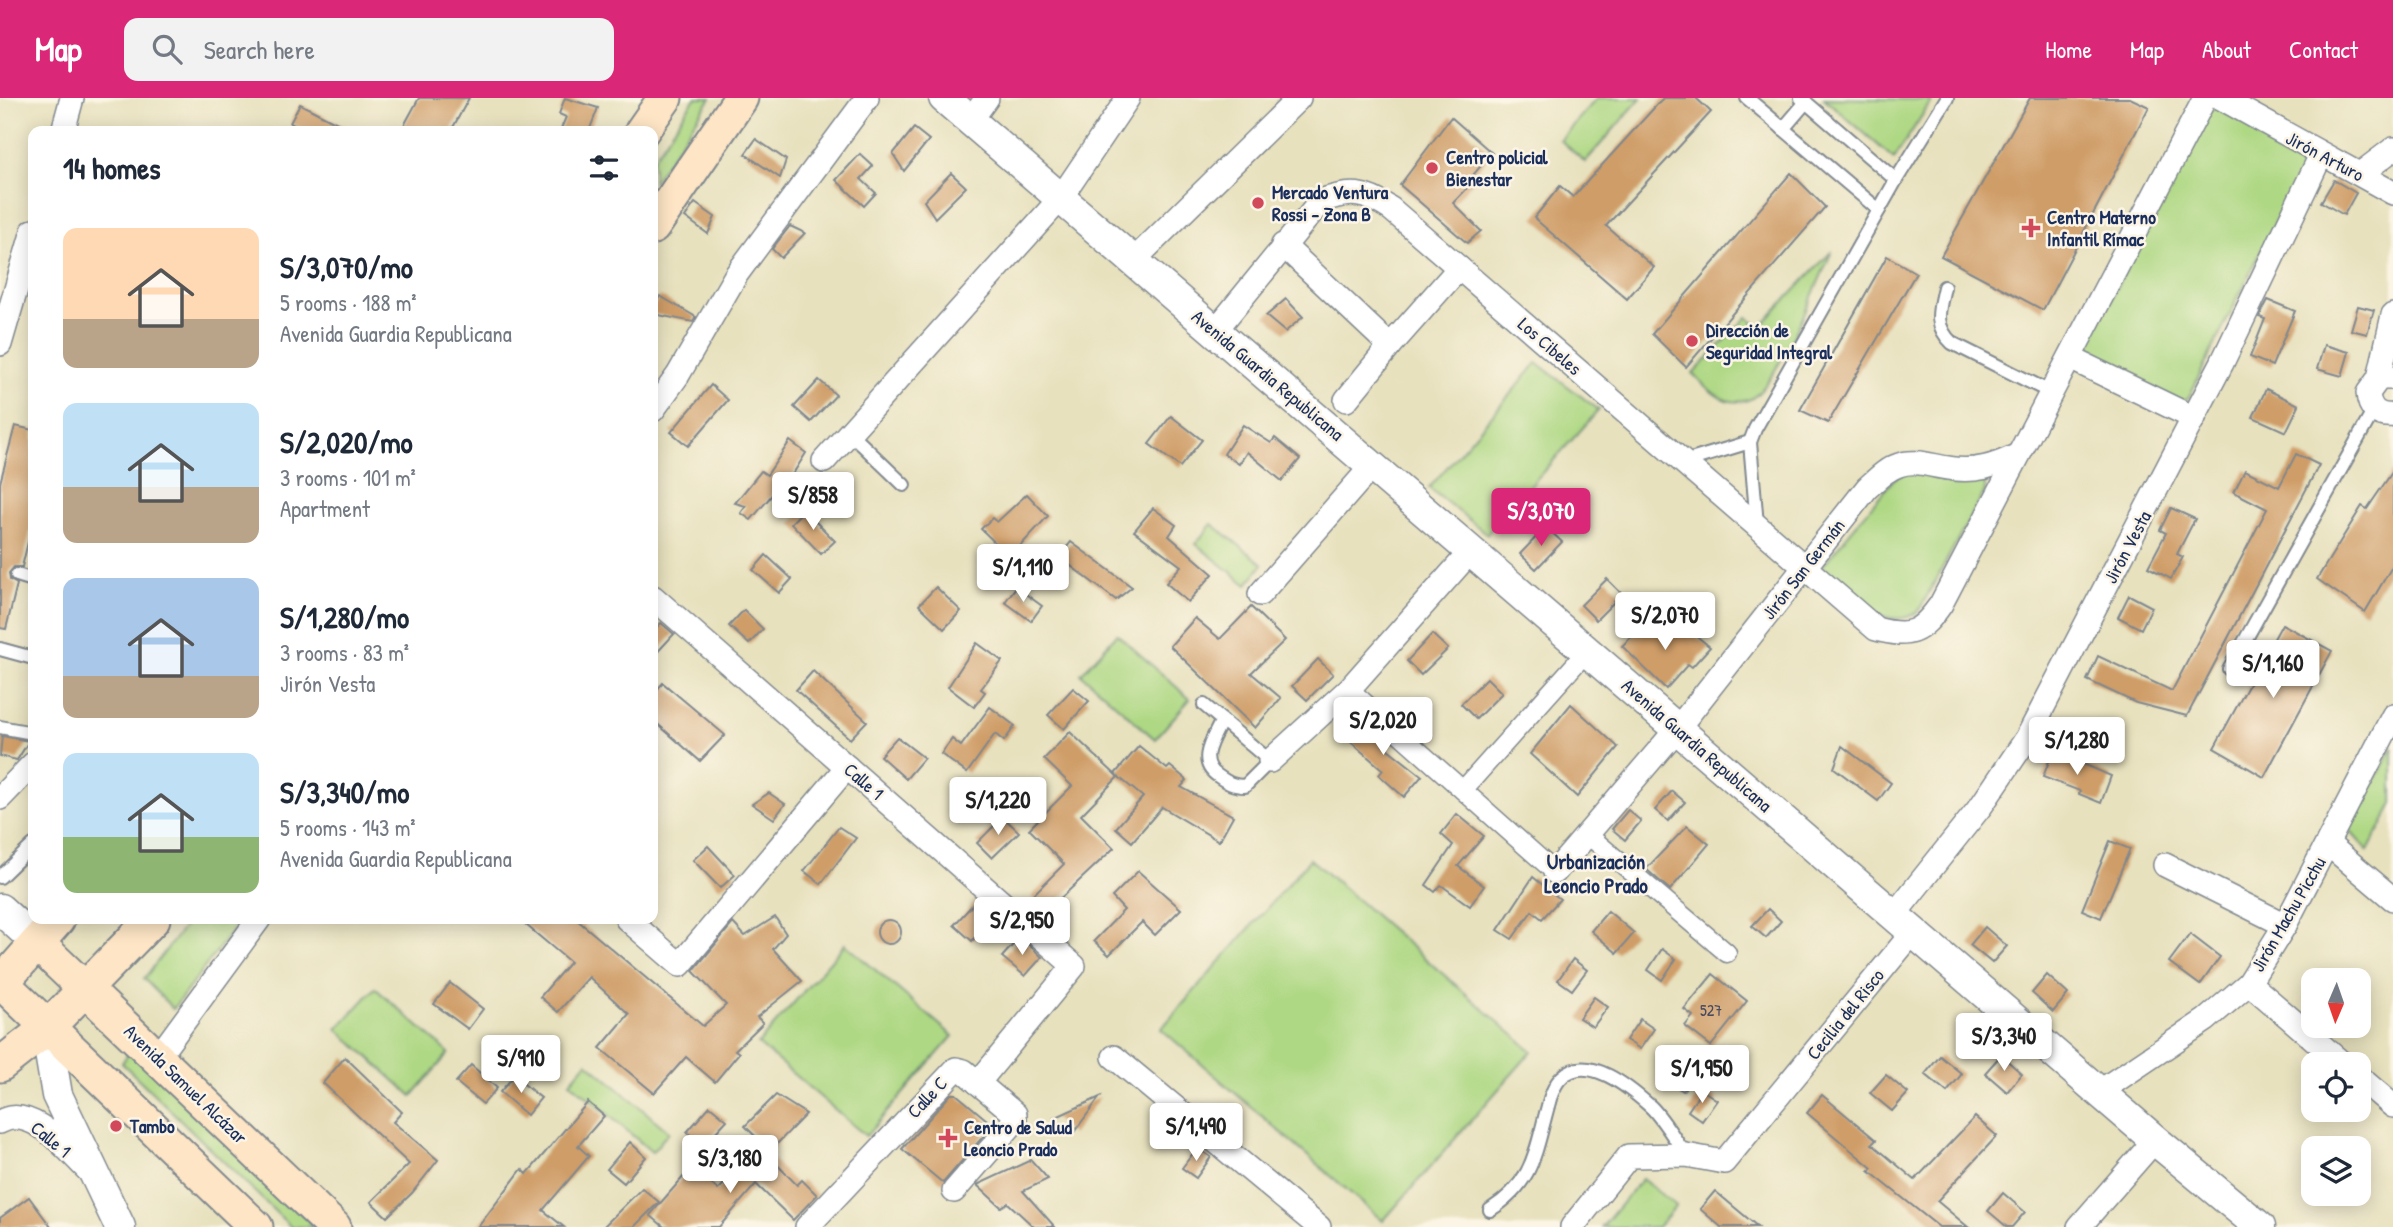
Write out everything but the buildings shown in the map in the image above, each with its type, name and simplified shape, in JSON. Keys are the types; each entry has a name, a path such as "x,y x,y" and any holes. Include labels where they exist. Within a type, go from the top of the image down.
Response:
{"main road":[{"path":"645,126 665,98"},
{"path":"658,220 741,98"},
{"path":"0,1065 46,1029 148,924"},
{"path":"48,931 1,983 46,1029 91,1068 256,1227"},
{"name":"Avenida Samuel Alcázar","path":"48,931 86,989 334,1227"}],"street":[{"path":"64,126 72,98"},
{"path":"658,400 678,375 736,275 867,98"},
{"name":"Avenida Guardia Republicana","path":"944,98 979,109 1060,199 1472,550 2155,1140 2260,1227"},
{"path":"824,461 1060,199 1128,98"},
{"path":"1133,261 1299,98"},
{"path":"2018,455 2205,98"},
{"name":"Jirón Arturo","path":"2221,98 2393,193"},
{"path":"2360,174 2393,149"},
{"name":"Jirón Vesta","path":"1904,923 2027,738 2194,418 2321,155"},
{"name":"Los Cibeles","path":"1215,331 1321,201 1343,193 1373,198 1391,209 1876,629 1895,634 1917,631 1928,622 1941,604 2018,455"},
{"path":"0,344 6,299 28,244"},
{"path":"1283,245 1390,346"},
{"path":"1346,401 1459,268"},
{"path":"2383,413 2368,393 2386,378 2393,315"},
{"path":"2070,358 2194,418"},
{"name":"Jirón San Germán","path":"1555,873 1678,728 1867,488 1900,464 1924,463 1951,469 1975,470 1997,465 2018,455"},
{"path":"1260,594 1373,465"},
{"path":"1269,761 1349,689 1472,550"},
{"name":"Calle 1","path":"658,601 1074,966"},
{"path":"1463,790 1588,650"},
{"path":"1349,689 1555,873"},
{"name":"Jirón Machu Picchu","path":"2099,1092 2206,1020 2249,984 2285,925 2393,716"},
{"path":"633,924 680,965 847,767"},
{"path":"0,798 28,769"},
{"path":"1588,835 1727,953"},
{"path":"2328,844 2393,899"},
{"path":"2165,864 2285,925"},
{"path":"0,909 28,922"},
{"name":"Cecilia del Risco","path":"1686,1155 1724,1162 1904,923"},
{"path":"158,1057 255,924"},
{"name":"Calle C","path":"807,1227 950,1072 956,1069 964,1071 978,1083 1074,966"},
{"path":"2249,984 2329,1052"},
{"path":"46,1029 57,1095 120,1227"},
{"path":"1114,1057 1319,1227"},
{"path":"954,1191 1015,1121 1015,1114 978,1083"},
{"path":"2371,1087 2393,1106"},
{"name":"Calle 1","path":"0,1122 6,1119 30,1120 44,1129 95,1177"},
{"path":"2079,1227 2155,1140"},
{"path":"1573,1227 1629,1156 1686,1155"}],"lane":[{"path":"1747,98 1879,210"},
{"path":"1757,525 1750,442 1896,180 1947,98"},
{"path":"1783,129 1804,100 1896,180"},
{"path":"1944,287 1937,316 1944,335 1952,343 2052,393"},
{"path":"2229,669 2383,413"},
{"path":"850,433 904,485"},
{"path":"1684,462 1750,442"},
{"path":"17,575 28,578"},
{"path":"0,649 28,657"},
{"path":"1204,705 1222,720 1269,761 1245,786 1233,786 1211,772 1206,762 1207,751 1222,720"},
{"path":"0,727 28,732"},
{"path":"0,877 28,850"},
{"path":"1490,1210 1522,1184 1531,1168 1550,1097 1561,1077 1574,1069 1593,1069 1652,1108 1686,1155"}],"green space":[{"path":"695,98 711,98 658,175 658,152"},
{"path":"1597,98 1641,98 1585,162 1560,140"},
{"path":"1824,98 1932,100 1894,159"},
{"path":"2224,107 2302,151 2303,166 2188,399 2179,401 2094,360 2087,345 2208,108"},
{"path":"1832,251 1783,357 1759,393 1739,402 1724,399 1693,374 1747,317 1760,327"},
{"path":"1537,363 1599,410 1487,534 1429,488"},
{"path":"1920,472 1960,483 1979,480 1985,483 1985,491 1918,612 1905,618 1892,618 1880,615 1856,601 1824,575 1823,565 1893,480 1901,474"},
{"path":"1212,524 1263,564 1247,585 1196,544"},
{"path":"1117,634 1190,699 1155,739 1081,674"},
{"path":"2393,747 2393,804 2368,851 2349,830"},
{"path":"1310,859 1532,1051 1383,1221 1161,1029"},
{"path":"186,924 237,924 173,1009 144,979"},
{"path":"845,944 953,1036 866,1136 758,1044"},
{"path":"375,988 449,1053 412,1096 337,1029"},
{"path":"132,1048 315,1227 291,1227 122,1063"},
{"path":"587,1062 669,1132 652,1152 570,1082"},
{"path":"1642,1179 1676,1206 1658,1227 1602,1227"}],"place":[{"name":"Centro policial Bienestar","path":"1432,168"},
{"name":"Mercado Ventura Rossi - Zona B","path":"1258,203"},
{"name":"Centro Materno Infantil Rímac","path":"2031,228"},
{"name":"Dirección de Seguridad Integral","path":"1692,341"},
{"name":"Tambo","path":"116,1126"},
{"name":"Centro de Salud Leoncio Prado","path":"948,1138"}],"district":[{"name":"Urbanización Leoncio Prado","path":"1596,874"}]}
